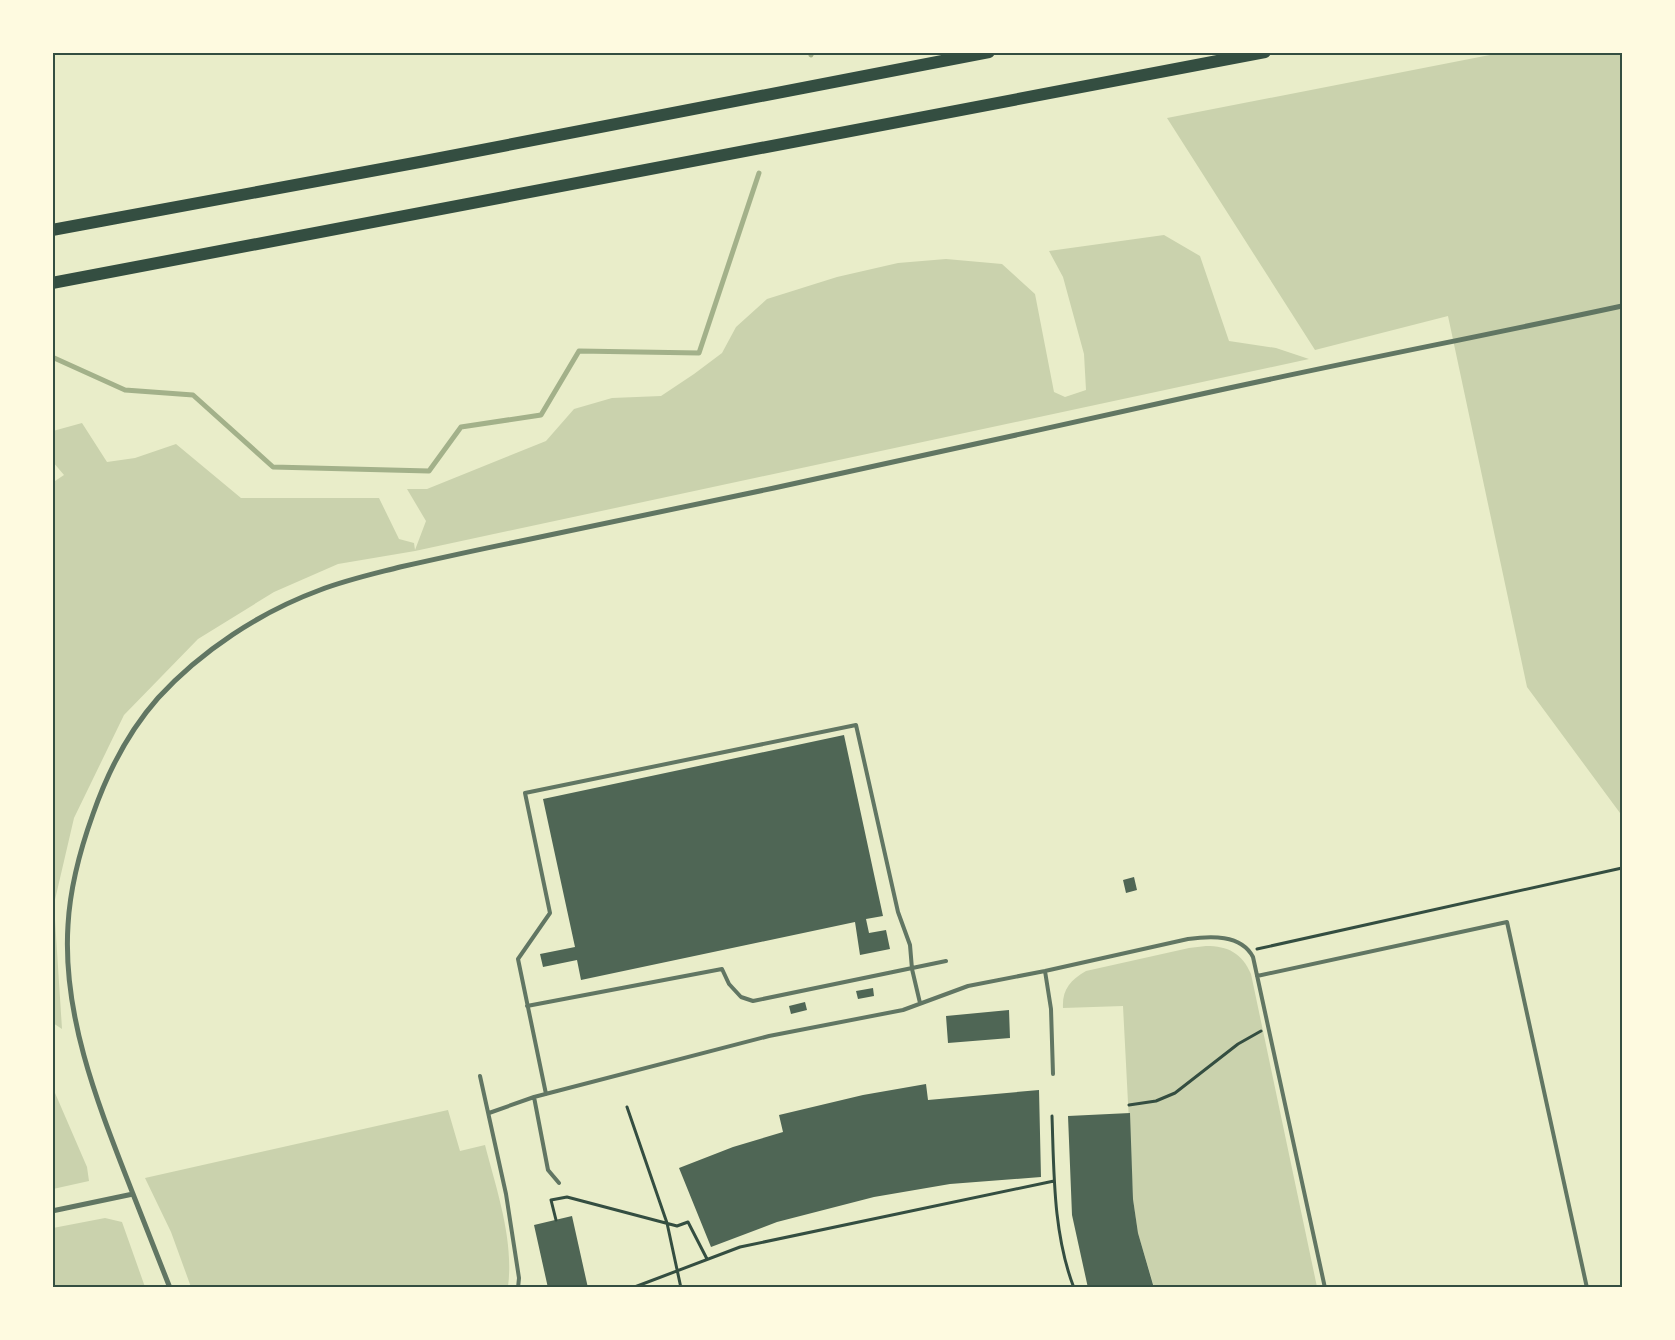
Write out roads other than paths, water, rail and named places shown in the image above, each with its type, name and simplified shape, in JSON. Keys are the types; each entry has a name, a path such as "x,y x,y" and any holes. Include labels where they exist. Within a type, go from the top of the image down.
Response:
{"main road":[{"path":"52,230 425,161 989,52"},
{"path":"52,283 1265,52"}],"street":[{"path":"170,1288 133,1194 82,1050 74,1014 68,963 68,929 78,864 87,832 103,787 122,747 158,699 198,661 239,632 291,602 337,584 441,557 863,469 1261,381 1622,306"},
{"path":"52,1211 133,1194"}],"lane":[{"path":"546,1094 518,958 550,913 525,793 856,725 898,912 910,945 912,969 920,1003"},
{"path":"1257,976 1507,922 1587,1288"},
{"path":"489,1113 534,1097 769,1036 903,1010 968,986 1045,971 1188,938 1208,936 1232,940 1249,950 1252,957 1325,1288"},
{"path":"527,1006 722,969 729,984 741,997 753,1001 946,961"},
{"path":"1045,971 1051,1009 1053,1074"},
{"path":"480,1076 506,1194 519,1278 518,1288"},
{"path":"534,1097 548,1170 559,1182"}],"waterway":[{"path":"52,357 125,390 193,395 273,467 429,471 461,427 541,415 579,351 699,353 759,173"}]}
